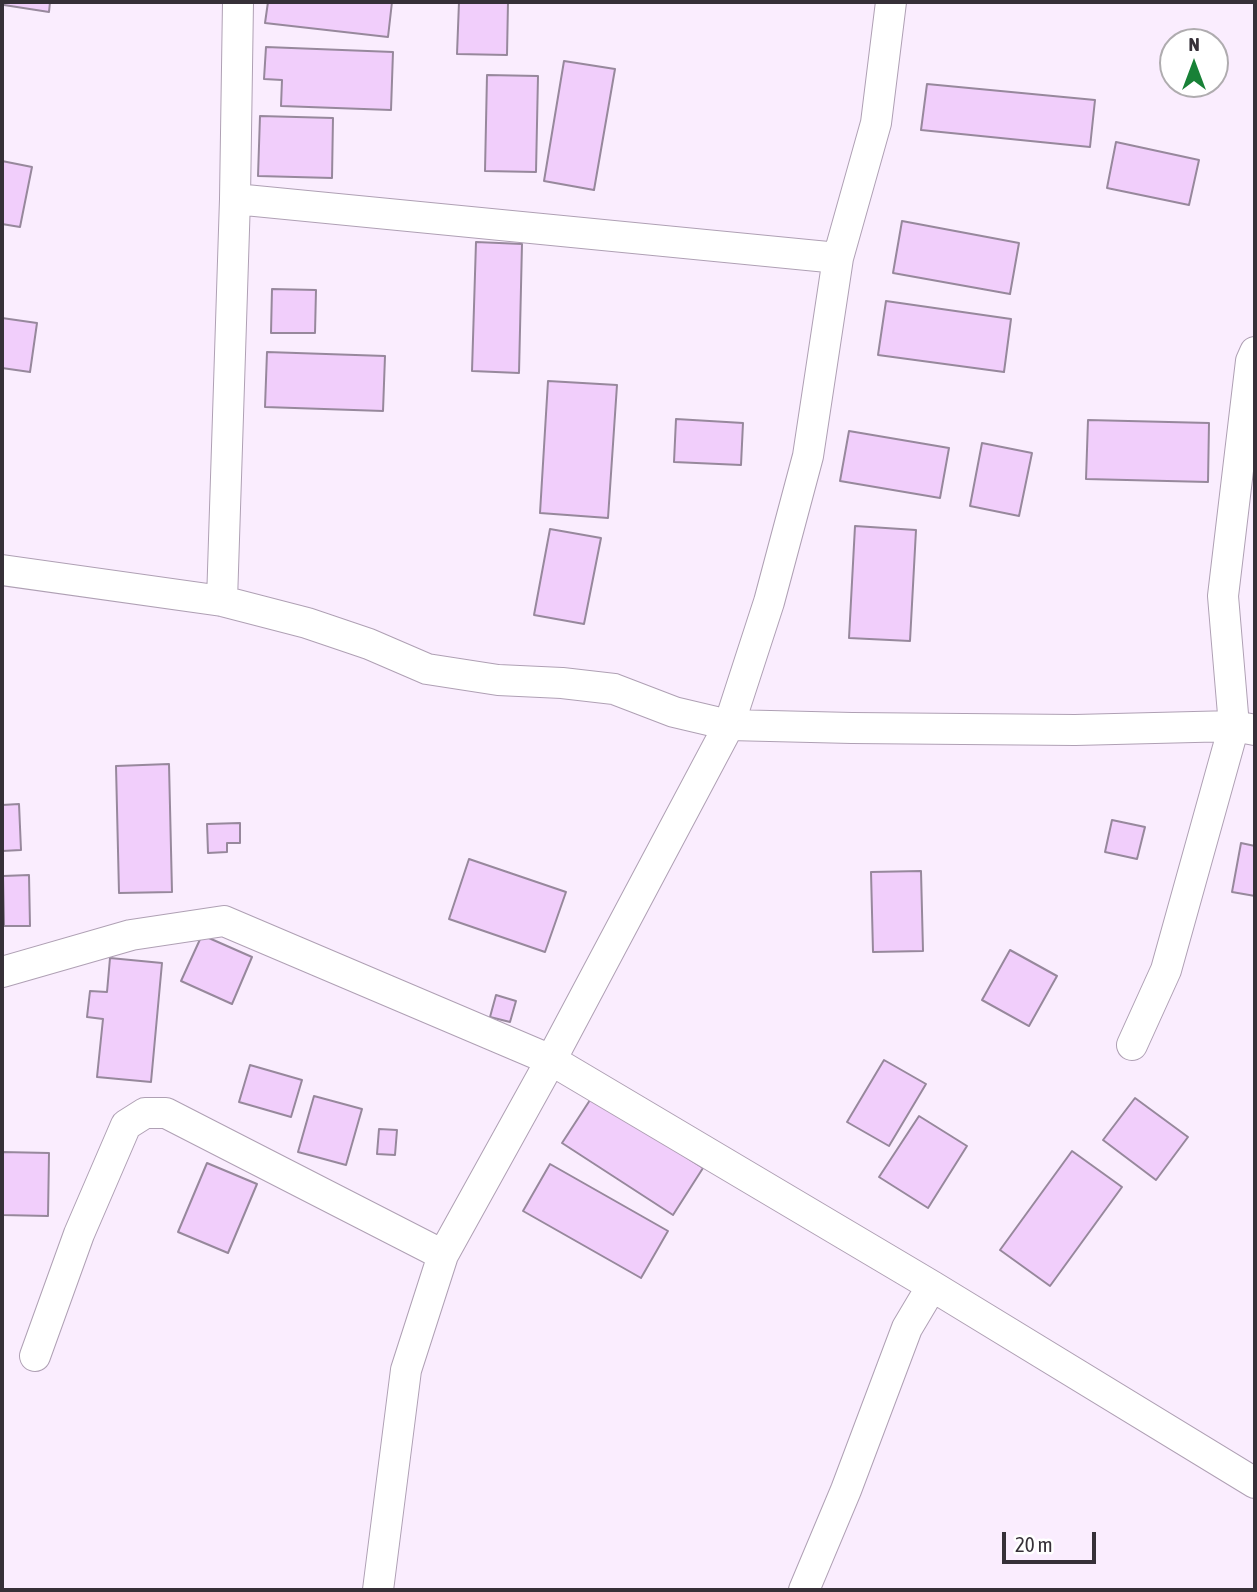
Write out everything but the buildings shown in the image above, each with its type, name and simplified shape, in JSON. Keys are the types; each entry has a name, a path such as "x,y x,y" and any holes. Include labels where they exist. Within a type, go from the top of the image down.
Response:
{"street":[{"path":"222,601 235,199 238,2"},
{"path":"378,1590 406,1370 443,1255 551,1060 729,724 769,602 808,456 838,258 876,123 891,2"},
{"path":"235,199 838,258"},
{"path":"1132,1045 1166,970 1245,728 1223,596 1251,361 1255,352"},
{"path":"2,570 222,601 307,623 369,644 426,670 498,680 614,689 674,712 729,724 1075,730 1245,728"},
{"path":"2,972 131,935 224,920 551,1060 932,1286 1255,1483"},
{"path":"35,1356 79,1234 126,1125 145,1113 166,1113 443,1255"},
{"path":"804,1590 846,1490 907,1328 932,1286"}]}
